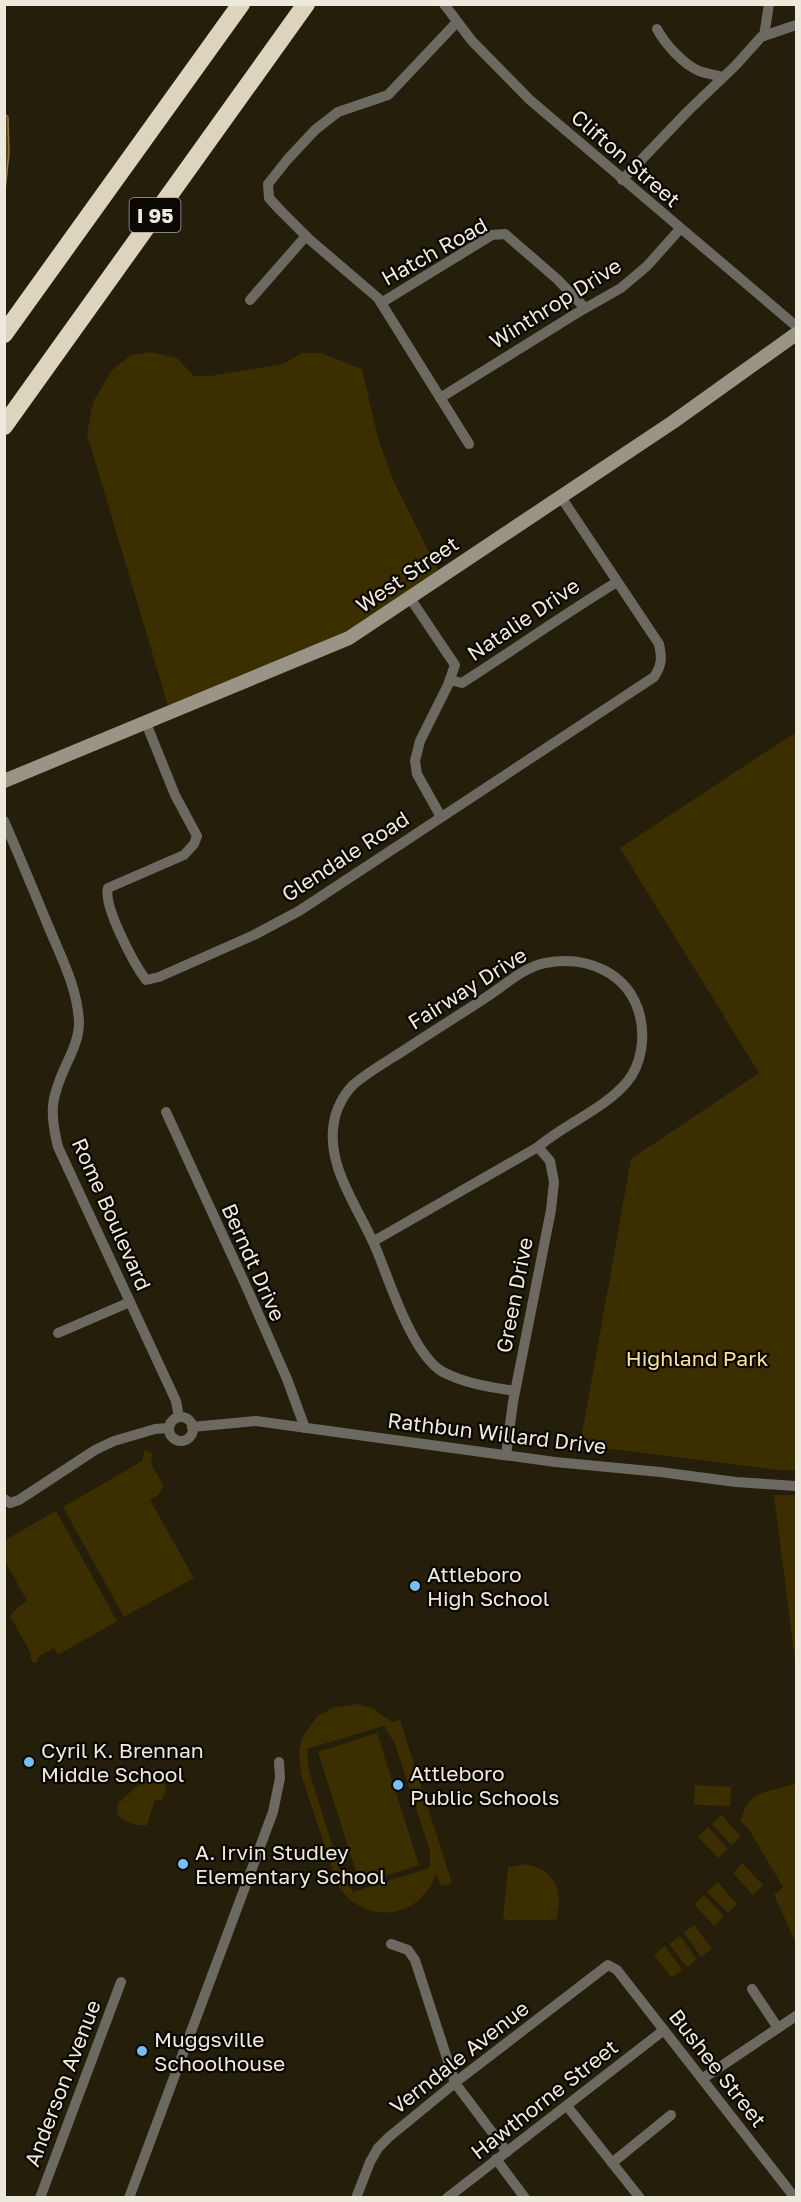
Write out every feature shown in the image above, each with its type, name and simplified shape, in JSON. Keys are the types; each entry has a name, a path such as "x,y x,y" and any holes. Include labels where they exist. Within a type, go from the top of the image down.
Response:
{"highway":[{"name":"I 95","path":"4,334 241,4"},
{"name":"I 95","path":"4,426 306,4"}],"main road":[{"name":"West Street","path":"4,781 349,638 735,379 796,334"}],"street":[{"name":"Clifton Street","path":"444,4 471,41 498,70 572,137 796,327"},
{"path":"764,36 770,4"},
{"path":"457,22 388,95 338,112 315,130 268,185 269,198 306,236 344,267 381,303 469,444"},
{"path":"622,180 761,37 796,25"},
{"path":"657,29 661,37 688,64 700,71 723,77"},
{"name":"Winthrop Drive","path":"440,398 621,288 647,266 680,229"},
{"name":"Hatch Road","path":"381,303 492,235 505,234 557,279 585,308"},
{"path":"250,300 306,236"},
{"name":"Glendale Road","path":"146,723 175,795 197,836 194,844 184,855 108,888 106,895 113,915 134,964 146,980 159,977 254,935 299,911 654,677 661,667 662,657 659,644 561,497"},
{"name":"Natalie Drive","path":"450,680 462,683 616,582"},
{"path":"410,598 455,665 420,741 415,761 417,774 441,817"},
{"name":"Rome Boulevard","path":"4,821 64,964 77,1006 79,1026 75,1044 57,1085 52,1104 58,1147 176,1401 179,1417"},
{"name":"Fairway Drive","path":"374,1241 538,1147 556,1131 616,1095 630,1079 640,1056 643,1037 639,1014 632,996 618,979 598,967 581,961 562,960 542,964 518,975 487,998 352,1086 340,1102 334,1121 336,1162 374,1241 393,1293 424,1355 441,1371 469,1383 515,1391"},
{"name":"Berndt Drive","path":"166,1112 246,1286 291,1389 305,1428"},
{"name":"Green Drive","path":"506,1455 515,1391 551,1210 554,1182 550,1161 538,1147"},
{"path":"58,1333 130,1302"},
{"path":"8,1501 19,1500 95,1450 114,1441 155,1429 169,1428 173,1419 179,1417 189,1420 192,1427"},
{"name":"Rathbun Willard Drive","path":"169,1428 172,1437 184,1440 189,1437 192,1427 256,1421 506,1455 736,1482 796,1486"},
{"path":"129,2198 273,1812 280,1778 279,1762"},
{"path":"391,1944 408,1950 415,1960 455,2083 507,2152"},
{"name":"Verndale Avenue","path":"356,2198 378,2148 455,2083 608,1965"},
{"name":"Bushee Street","path":"608,1965 617,1970 795,2198"},
{"name":"Anderson Avenue","path":"39,2198 121,1982"},
{"path":"752,1989 778,2028"},
{"path":"702,2079 796,2016"},
{"name":"Hawthorne Street","path":"447,2198 664,2030"},
{"path":"567,2106 640,2198"},
{"path":"612,2163 670,2115"},
{"path":"496,2159 525,2198"}],"green space":[{"path":"150,352 177,358 194,376 209,376 283,364 302,353 321,353 362,369 378,438 393,480 438,570 355,629 168,706 87,434 93,402 112,370 131,355"},
{"name":"Highland Park","path":"796,732 796,1470 777,1470 580,1445 631,1159 759,1073 620,848"},
{"path":"145,1450 153,1453 151,1464 164,1487 150,1500 194,1578 124,1617 63,1507 142,1461"},
{"path":"774,1495 796,1495 796,1669"},
{"path":"56,1511 117,1621 58,1655 54,1648 39,1656 37,1662 33,1663 30,1658 31,1654 10,1616 27,1601 5,1561 5,1540"},
{"path":"356,1704 372,1708 392,1722 400,1720 452,1883 441,1886 436,1874 418,1901 405,1909 377,1912 362,1907 349,1899 338,1886 301,1774 299,1750 303,1735 318,1716 332,1708","holes":["384,1726 395,1744 430,1851 430,1866 353,1892 341,1873 309,1771 307,1749"]},
{"path":"377,1733 419,1865 360,1884 318,1752"},
{"path":"145,1779 167,1785 162,1800 155,1800 147,1825 123,1820 117,1814 118,1803"},
{"path":"796,1783 796,1943 774,1895 783,1887 748,1828 740,1821 744,1810 754,1797"},
{"path":"695,1785 731,1787 730,1806 694,1805"},
{"path":"722,1815 741,1837 731,1845 712,1824"},
{"path":"708,1827 728,1849 718,1858 698,1837"},
{"path":"742,1863 763,1885 753,1895 733,1873"},
{"path":"525,1864 544,1871 555,1883 559,1900 556,1920 506,1920 503,1917 508,1867"},
{"path":"718,1882 737,1904 728,1913 707,1892"},
{"path":"704,1895 724,1916 714,1926 694,1904"},
{"path":"694,1925 712,1949 701,1957 684,1933"},
{"path":"680,1936 697,1959 687,1967 669,1944"},
{"path":"665,1946 682,1970 672,1978 654,1955"}],"shaded area":[{"path":"5,114 8,117 9,153 5,191"}],"place":[{"name":"Attleboro High School","path":"415,1586"},
{"name":"Cyril K. Brennan Middle School","path":"29,1762"},
{"name":"Attleboro Public Schools","path":"398,1785"},
{"name":"A. Irvin Studley Elementary School","path":"183,1864"},
{"name":"Muggsville Schoolhouse","path":"142,2051"}]}
